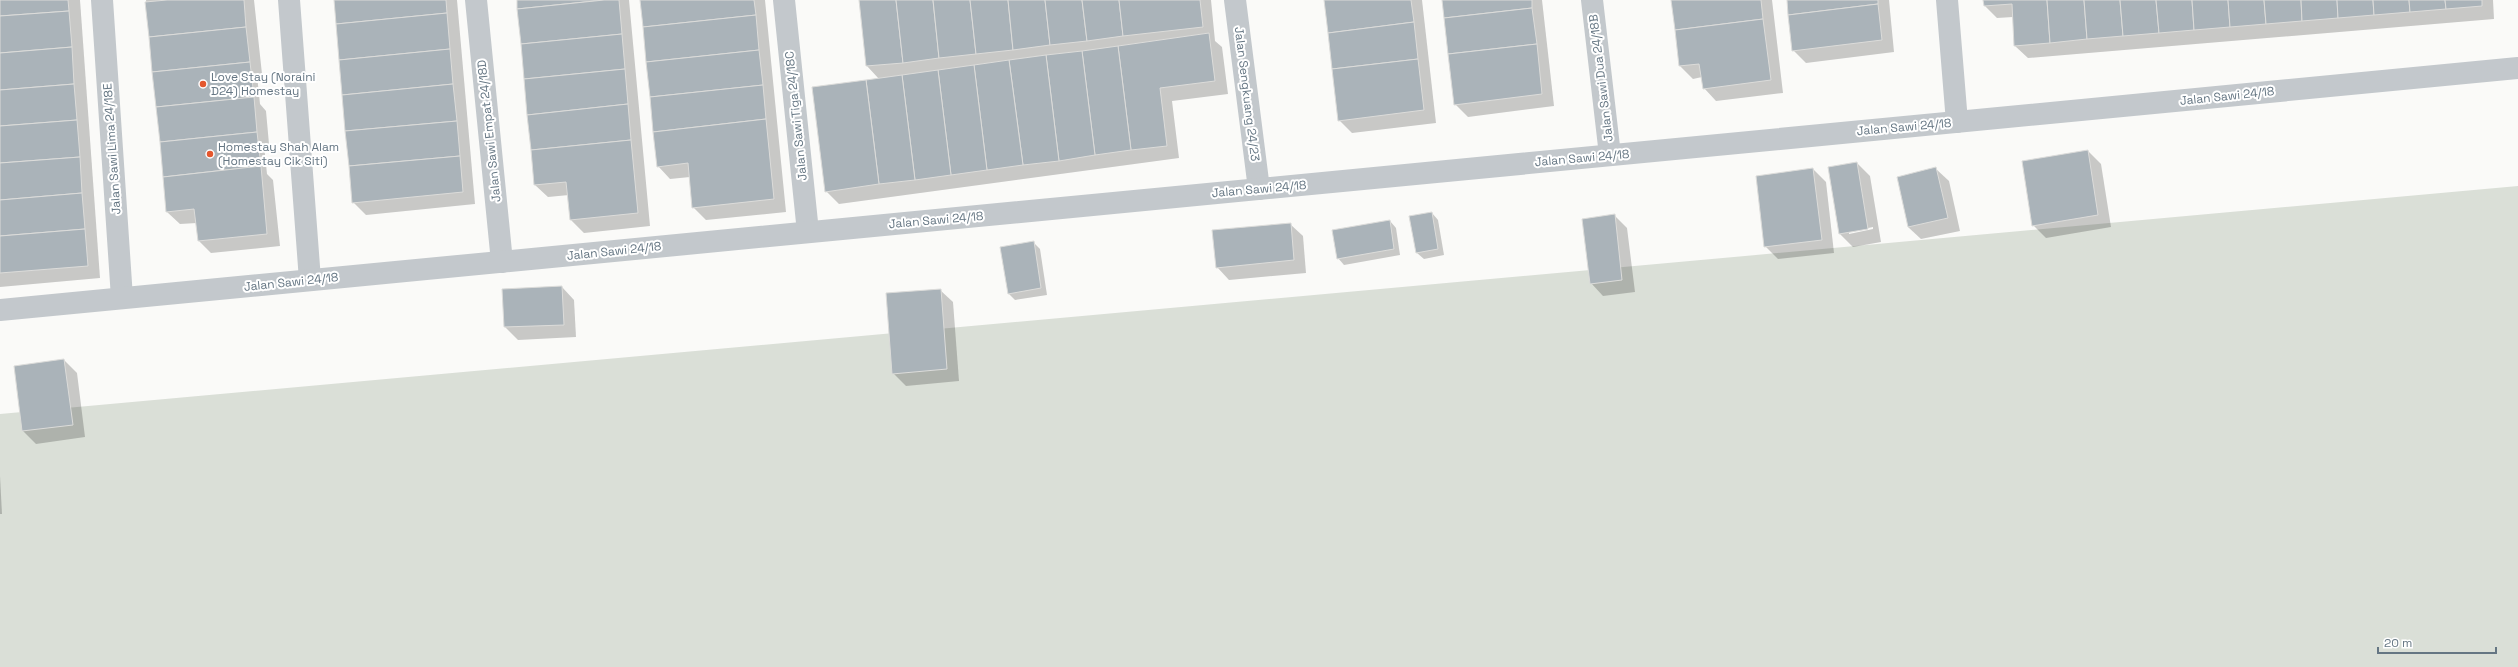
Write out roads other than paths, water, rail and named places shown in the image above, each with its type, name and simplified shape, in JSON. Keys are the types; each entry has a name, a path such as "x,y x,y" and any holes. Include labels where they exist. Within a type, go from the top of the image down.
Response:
{"street":[{"name":"Jalan Sawi Lima 24/18E","path":"102,0 122,298"},
{"path":"289,0 310,280"},
{"name":"Jalan Sawi Empat 24/18D","path":"476,0 502,262"},
{"name":"Jalan Sawi Tiga 24/18C","path":"784,0 808,232"},
{"name":"Jalan Sengkuang 24/23","path":"1235,0 1259,189"},
{"name":"Jalan Sawi Dua 24/18B","path":"1592,0 1610,155"},
{"path":"1947,0 1957,122"},
{"name":"Jalan Sawi 24/18","path":"0,310 2518,68"}],"place":[{"name":"Love Stay (Noraini D24) Homestay","path":"203,84"},
{"name":"Homestay Shah Alam (Homestay Cik Siti)","path":"210,154"}]}
